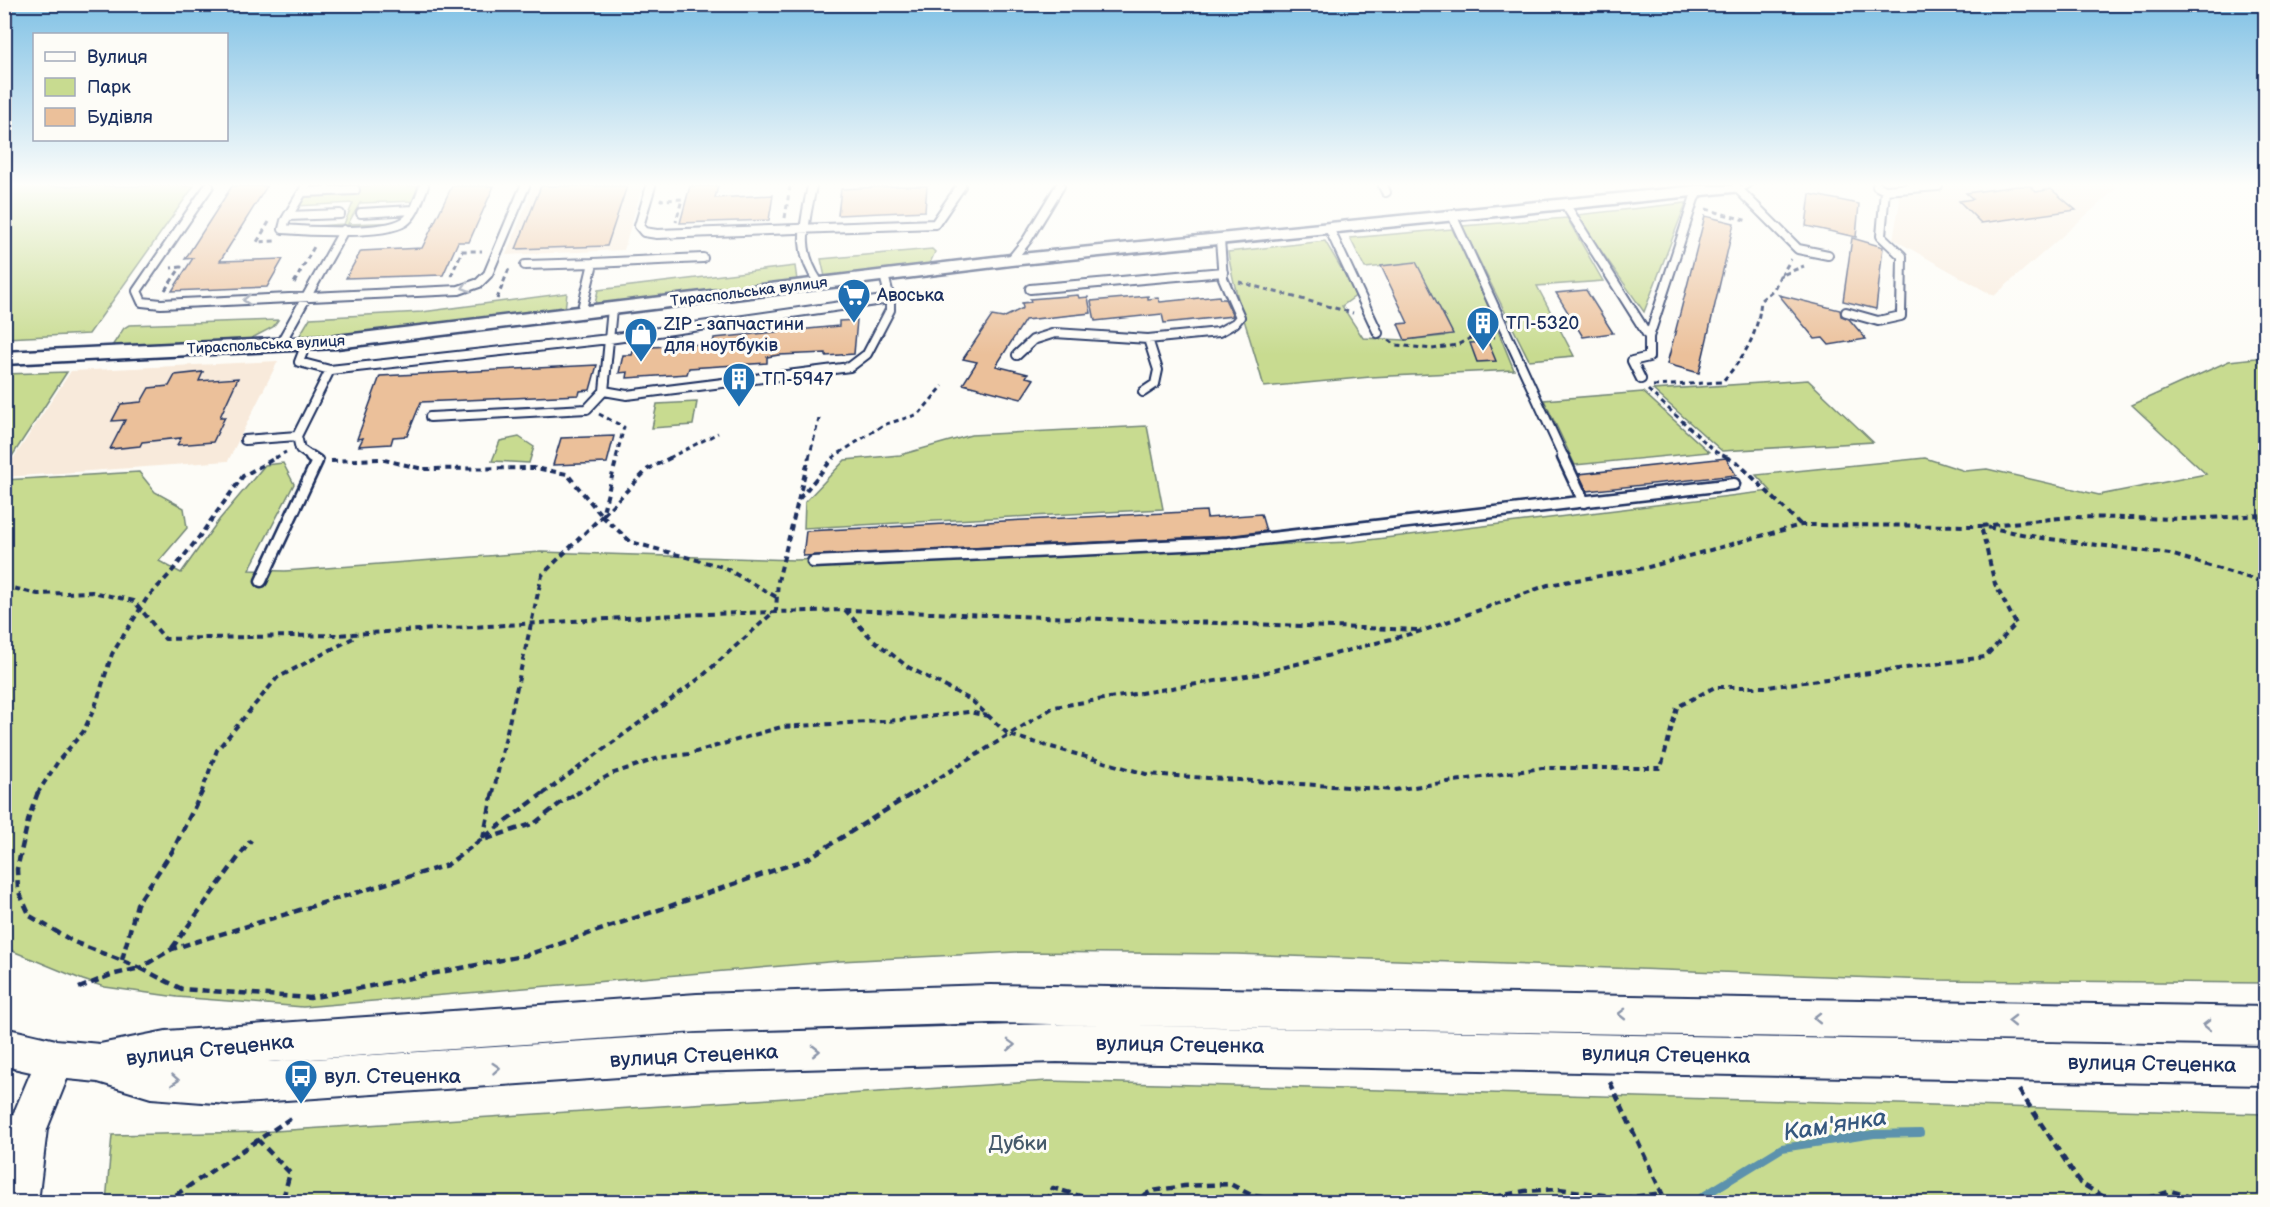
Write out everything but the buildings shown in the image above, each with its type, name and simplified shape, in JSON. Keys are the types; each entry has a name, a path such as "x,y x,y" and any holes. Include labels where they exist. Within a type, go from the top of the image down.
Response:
{"main road":[{"name":"вулиця Стеценка","path":"98,1064 166,1050 685,1014 990,1004 2265,1026"},
{"name":"вулиця Стеценка","path":"4,1047 56,1059 98,1064 151,1078 228,1084 691,1053 1057,1043 2265,1066"},
{"path":"18,1203 27,1130 56,1059"}],"street":[{"name":"Тираспольська вулиця","path":"4,358 306,344 1011,260 1196,242"}],"lane":[{"path":"170,242 137,291 142,302 161,304 459,290 479,283 488,273 501,242"},
{"path":"279,346 337,242"},
{"path":"805,242 805,260 819,284"},
{"path":"1011,260 1025,242"},
{"path":"1017,355 1033,340 1055,333 1148,339 1219,332 1235,323 1239,317 1223,275 1220,242"},
{"path":"1336,242 1378,333"},
{"path":"1464,242 1584,502"},
{"path":"1589,242 1649,337"},
{"path":"1641,379 1632,361 1649,357 1649,337 1680,242"},
{"path":"1792,242 1798,249 1828,255"},
{"path":"1846,312 1878,321 1901,316 1902,256 1888,242"},
{"path":"525,265 703,258"},
{"path":"581,313 593,263"},
{"path":"604,391 627,395 850,368 867,354 890,310 890,299 884,275"},
{"path":"1030,289 1223,275"},
{"path":"306,344 299,362 330,370 609,339 890,299"},
{"path":"430,417 587,409 604,391 612,309"},
{"path":"1143,392 1155,384 1158,370 1148,339"},
{"path":"261,581 317,461 300,448 297,436 330,370"},
{"path":"244,440 297,436"},
{"path":"813,562 1228,543 1734,484"}],"path":[{"path":"291,289 317,242"},
{"path":"449,281 462,251 484,251"},
{"path":"1801,525 1738,464 1716,452 1649,393 1646,387 1722,382 1747,354 1760,324 1761,300 1774,289 1780,276 1828,255"},
{"path":"497,298 513,258"},
{"path":"163,268 181,267 163,294 174,294"},
{"path":"1223,275 1371,318"},
{"path":"1378,333 1396,345 1432,349 1456,345 1470,338 1507,336"},
{"path":"796,502 832,458 883,425 919,414 943,386"},
{"path":"587,409 624,427 602,516"},
{"path":"79,988 111,975 140,968 172,949 447,865 700,678 776,610 778,581 796,502 820,416"},
{"path":"483,840 542,575 648,470 718,434"},
{"path":"300,448 290,450 243,476 199,537 140,610 112,654 95,707 83,732 59,760 39,789 29,817 17,869 18,890 30,916 74,942 122,960 182,989 310,998 526,955 807,859 1054,707 1259,674 1425,630 1548,585 1645,568 1801,525 1981,526 2072,517 2187,519 2265,515"},
{"path":"317,461 380,459 423,469 534,468 567,474 602,516 631,542 723,567 778,598"},
{"path":"1981,526 2042,538 2170,554 2265,583"},
{"path":"845,610 872,638 908,668 971,700 1009,735 1146,774 1394,790 1542,768 1661,768 1677,707 1715,687 1768,687 1985,657 2016,624 1995,584 1981,526"},
{"path":"4,586 38,594 92,592 134,601 165,639 247,640 358,636 531,623 776,610 845,610 1425,630"},
{"path":"122,960 136,904 173,850 200,798 217,750 277,678 358,636"},
{"path":"483,840 535,823 563,801 611,774 659,758 699,751 781,727 900,720 969,712 989,716"},
{"path":"172,949 251,840"},
{"path":"1608,1079 1666,1203"},
{"path":"2013,1081 2080,1183 2113,1203"},
{"path":"165,1203 294,1116"},
{"path":"256,1140 290,1173 282,1203"},
{"path":"1131,1203 1152,1191 1184,1186 1230,1184 1251,1196 1285,1203"},
{"path":"1046,1203 1053,1188 1100,1203"},
{"path":"1469,1203 1525,1191 1560,1189 1625,1198 1662,1193"},
{"path":"2135,1203 2171,1191 2208,1203"}],"shaded area":[{"path":"511,242 626,242 624,250 506,255"},
{"path":"1899,242 2055,242 1994,296"},
{"path":"278,361 228,461 5,477 5,471 71,371"}],"green space":[{"path":"4,242 154,242 89,334 5,338"},
{"path":"1326,242 1357,295 1342,306 1363,338 1405,340 1444,336 1448,324 1416,263 1365,268 1352,242 1458,242 1483,294 1514,370 1370,377 1264,387 1239,303 1228,252"},
{"path":"1470,242 1581,242 1603,281 1537,286 1574,356 1529,360"},
{"path":"1595,242 1671,242 1644,312"},
{"path":"932,249 935,252 929,265 825,277 821,259"},
{"path":"795,266 797,280 595,304 598,290"},
{"path":"567,293 565,310 401,331 304,337 300,335 310,318 422,312"},
{"path":"278,320 273,327 250,339 112,346 124,328 129,325"},
{"path":"2265,357 2265,983 1931,980 1237,954 1016,952 840,961 303,1007 177,997 105,987 5,948 5,480 139,472 155,492 184,508 187,528 159,561 181,573 219,520 265,465 283,463 294,484 249,570 285,571 541,552 795,560 1352,542 1771,491 1756,475 1925,458 1965,471 1987,469 2099,495 2206,474 2132,405 2229,361"},
{"path":"67,372 5,467 5,374"},
{"path":"1808,380 1873,442 1722,451 1653,390"},
{"path":"1643,392 1709,452 1575,465 1544,400"},
{"path":"697,402 693,425 652,428 657,404"},
{"path":"1147,426 1163,509 804,528 805,502 845,460 900,455 971,435"},
{"path":"519,437 534,447 529,463 492,461 500,441"},
{"name":"Дубки","path":"1048,1081 2265,1114 2265,1202 106,1202 112,1135 259,1132"}],"waterway":[{"name":"Кам'янка","path":"1702,1202 1702,1197 1782,1148 1874,1134 1920,1133"}],"place":[{"name":"Авоська","path":"854,324"},
{"name":"ТП-5320","path":"1483,352"},
{"name":"ZIP - запчастини для ноутбуків","path":"641,363"},
{"name":"ТП-5947","path":"739,408"},
{"name":"вул. Стеценка","path":"301,1105"}]}
